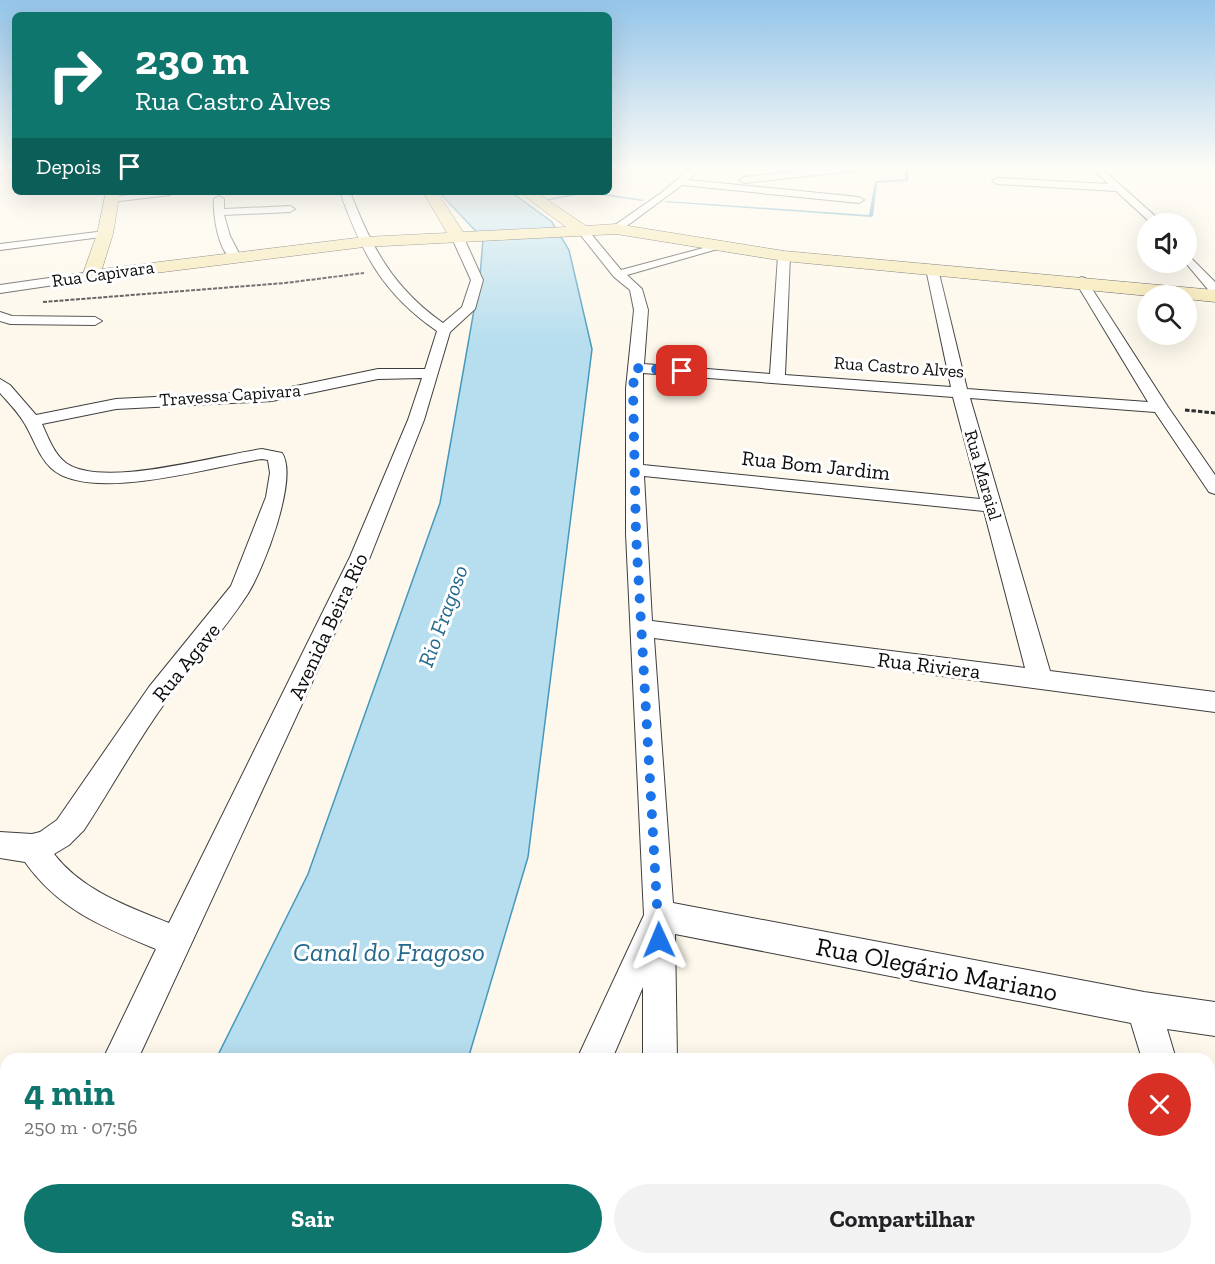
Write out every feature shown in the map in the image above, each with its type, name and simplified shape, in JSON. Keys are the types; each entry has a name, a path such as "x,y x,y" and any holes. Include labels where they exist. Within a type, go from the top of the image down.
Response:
{"main road":[{"path":"91,276 106,226"},
{"name":"Avenida Beira Rio","path":"457,226 465,236"},
{"path":"571,226 578,231"},
{"name":"Rua Capivara","path":"91,276 364,242 616,229 784,256 1081,281 1215,296"}],"street":[{"path":"220,226 235,257"},
{"path":"358,226 364,242 382,271 404,299 444,330"},
{"path":"616,229 620,226"},
{"path":"578,231 618,274 636,289 641,310 635,368 636,534 659,916 660,1053"},
{"path":"0,247 105,234"},
{"name":"Avenida Beira Rio","path":"123,1053 244,806 360,557 416,420 444,330 468,309 477,280 465,236"},
{"path":"618,274 722,246"},
{"path":"777,377 784,256"},
{"name":"Rua Maraial","path":"932,269 960,392 1040,679"},
{"path":"1197,269 1215,290"},
{"name":"Rua Capivara","path":"0,289 91,276"},
{"path":"1081,281 1160,408 1215,488"},
{"path":"0,316 10,320 95,321"},
{"name":"Rua Castro Alves","path":"635,368 777,377 1160,408"},
{"name":"Travessa Capivara","path":"32,421 116,404 272,396 378,374 429,373"},
{"path":"0,384 7,398 32,421"},
{"name":"Rua Agave","path":"32,421 58,466 76,477 98,479 130,477 267,454 276,457 279,463 275,497 248,575 227,610 158,694 74,821 50,843 32,848"},
{"name":"Rua Bom Jardim","path":"636,470 992,506"},
{"name":"Rua Riviera","path":"643,628 1215,702"},
{"path":"0,845 32,848 53,876 69,890 136,924 176,941"},
{"path":"597,1053 659,916"},
{"name":"Rua Olegário Mariano","path":"659,916 1144,1009 1215,1019"},
{"path":"1144,1009 1157,1053"}],"path":[{"path":"34,303 285,283 382,271"}],"water":[{"name":"Canal do Fragoso","path":"471,226 554,226 569,250 592,349 528,857 470,1053 219,1053 308,874 440,503 480,276 483,239"}],"route":[{"path":"659,940 646,676 636,534 633,388 635,368 682,371"}],"water label":[{"name":"Rio Fragoso","path":"443,616"}]}
